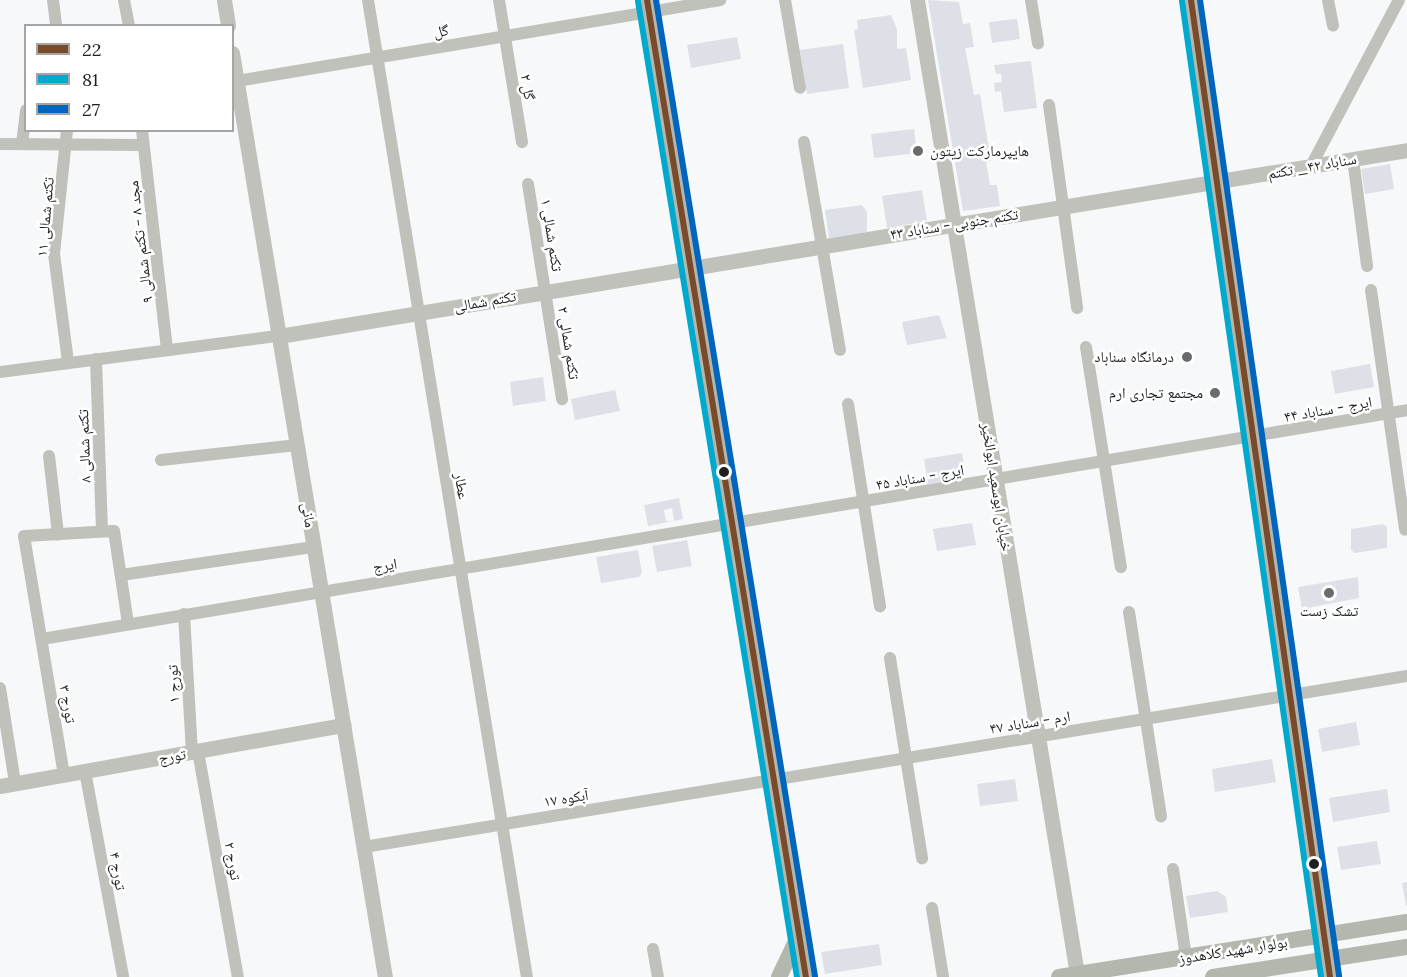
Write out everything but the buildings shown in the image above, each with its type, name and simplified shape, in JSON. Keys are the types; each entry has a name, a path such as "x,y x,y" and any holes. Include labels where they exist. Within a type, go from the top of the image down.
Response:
{"main road":[{"path":"1191,0 1330,977"},
{"path":"648,6 806,977"},
{"name":"بولوار شهید کلاهدوز","path":"1059,977 1407,922"},
{"path":"779,977 799,935"},
{"name":"بولوار شهید کلاهدوز","path":"1214,977 1407,947"}],"street":[{"path":"53,0 56,24"},
{"path":"124,0 129,24"},
{"path":"224,0 228,24"},
{"name":"عطار","path":"368,0 527,977"},
{"name":"گل ۲","path":"499,0 522,142"},
{"name":"گل","path":"237,81 505,36 648,6 720,0"},
{"path":"784,0 800,88"},
{"name":"خیابان ابوسعید ابوالخیر","path":"917,0 1077,974"},
{"path":"1031,0 1038,43"},
{"path":"1328,0 1333,26"},
{"path":"1311,166 1399,0"},
{"name":"مانی","path":"234,65 385,977"},
{"path":"1049,105 1077,308"},
{"path":"22,144 24,127"},
{"name":"تکتم شمالی ۱۱","path":"67,132 54,254 68,362"},
{"name":"مجد ۸ - تکتم شمالی ۹","path":"142,132 167,350"},
{"path":"804,142 840,350"},
{"path":"0,144 143,146"},
{"name":"سناباد ۴۲_ تکتم","path":"1218,182 1407,150"},
{"path":"1353,159 1367,266"},
{"name":"تکتم جنوبی - سناباد ۴۳","path":"690,266 1218,182"},
{"name":"تکتم شمالی ۱","path":"528,184 546,291"},
{"name":"تکتم شمالی","path":"279,336 690,266"},
{"path":"1371,290 1405,530"},
{"name":"تکتم شمالی ۲","path":"546,291 562,399"},
{"path":"0,372 279,336"},
{"path":"1086,347 1121,567"},
{"name":"تکتم شمالی ۸","path":"96,359 102,531"},
{"path":"848,404 880,606"},
{"name":"ایرج - سناباد ۴۴","path":"1254,436 1407,410"},
{"name":"ایرج - سناباد ۴۵","path":"732,524 1254,436"},
{"path":"161,460 297,444"},
{"path":"49,456 58,534 114,531 128,624"},
{"name":"ایرج","path":"42,639 732,524"},
{"name":"تورج ۳","path":"58,534 24,536 64,775"},
{"path":"121,575 314,547"},
{"path":"1129,612 1148,717 1161,817"},
{"name":"تورج ۱","path":"184,614 195,751"},
{"path":"890,658 909,757 922,858"},
{"name":"ارم - سناباد ۴۷","path":"774,779 1407,676"},
{"path":"0,688 8,784"},
{"name":"تورج","path":"8,784 344,725"},
{"name":"تورج ۲","path":"195,751 238,977"},
{"name":"تورج ۴","path":"85,771 123,977"},
{"name":"آبکوه ۱۷","path":"364,847 774,779"},
{"path":"1173,869 1186,957"},
{"path":"932,908 943,977"},
{"path":"653,949 658,977"}],"transit line":[{"name":"22","path":"647,0 806,977"},
{"name":"27","path":"656,0 815,976"},
{"name":"22","path":"1191,0 1330,977"},
{"name":"27","path":"1200,0 1339,976"},
{"name":"81","path":"638,1 797,977"},
{"name":"81","path":"1182,1 1321,977"}],"place":[{"name":"هایپرمارکت زیتون","path":"918,151"},
{"name":"درمانگاه سناباد","path":"1187,357"},
{"name":"مجتمع تجاری ارم","path":"1215,393"},
{"name":"تشک زست","path":"1329,593"}]}
